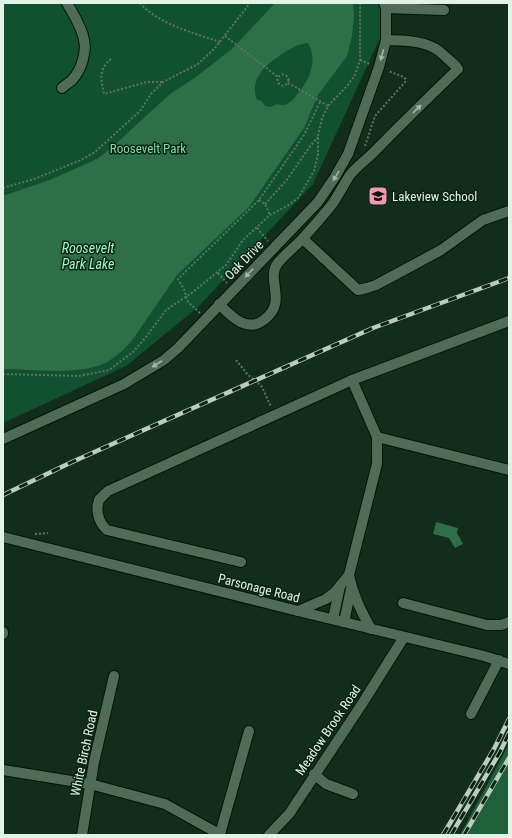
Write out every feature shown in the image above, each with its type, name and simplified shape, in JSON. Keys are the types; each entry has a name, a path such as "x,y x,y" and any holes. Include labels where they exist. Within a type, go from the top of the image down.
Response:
{"street":[{"path":"62,88 73,79 79,69 83,59 85,47 82,30 67,3"},
{"path":"385,6 444,10"},
{"name":"Oak Drive","path":"3,439 124,384 164,360 178,348 205,318 318,202 348,154 379,67 386,40 385,6"},
{"path":"219,304 242,324 250,325 264,320 275,306 276,296 274,275 275,269 281,260 303,238 332,203 351,174 457,67 438,50 425,44 413,41 386,40"},
{"path":"303,238 358,290 376,285 441,250 475,224 509,211"},
{"path":"241,562 107,530 102,526 98,515 100,499 108,491 352,380 509,321"},
{"path":"298,611 326,599 335,592 349,575 377,464 377,437 352,380"},
{"path":"377,437 509,470"},
{"name":"Parsonage Road","path":"3,537 484,656 509,664"},
{"path":"349,575 360,611 371,629"},
{"path":"333,619 340,586"},
{"path":"344,622 352,588"},
{"path":"403,603 487,625 500,625 509,622"},
{"name":"Meadow Brook Road","path":"270,835 289,814 314,774 362,704 404,637"},
{"path":"471,714 499,660"},
{"name":"White Birch Road","path":"82,835 90,784 114,676"},
{"path":"3,770 90,784 165,804 220,834 249,731"},
{"path":"314,774 326,784 353,794"}],"path":[{"path":"140,3 143,7 161,20 220,42"},
{"path":"3,188 34,179 81,160 95,152 140,111 151,94 163,82 198,64 220,42 250,3"},
{"path":"3,374 79,376 109,370 133,352 146,338 166,310 186,298 226,265 243,240 270,215 298,198 314,171 318,154 318,136 322,118 328,106 355,75 360,60 360,3"},
{"path":"225,36 278,77 277,81 280,85 285,86 288,83"},
{"path":"111,59 105,64 101,72 104,94 147,82 163,82"},
{"path":"360,60 372,64"},
{"path":"373,153 365,146 375,116 406,80 404,77 388,71"},
{"path":"278,77 283,75 287,76 288,83 299,91 328,106"},
{"path":"205,318 188,302 184,289 178,279 259,200 308,128 320,102"},
{"path":"265,204 286,181 318,136"},
{"path":"259,200 265,204 270,215"},
{"path":"257,228 274,247"},
{"path":"218,272 233,290"},
{"path":"236,360 248,375 256,380 262,387 275,415"},
{"path":"35,534 48,533"}],"green space":[{"name":"Roosevelt Park","path":"3,3 396,3 313,184 197,308 126,366 3,423"}],"shaded area":[{"path":"509,744 509,835 460,835"}],"water":[{"name":"Roosevelt Park Lake","path":"275,3 353,3 354,15 352,36 347,56 318,95 304,128 249,207 177,275 127,346 107,362 85,369 56,371 3,369 3,196 52,179 97,159 170,94 196,77 233,48","holes":["308,43 311,50 312,64 308,79 300,91 288,104 277,104 271,107 265,106 262,101 257,100 255,92 257,79 260,73 270,63 298,45"]},
{"path":"436,522 458,528 457,533 463,544 455,548 449,538 433,534"}],"railway":[{"path":"3,495 72,462 373,328 509,278"},
{"path":"443,835 494,749 509,719"},
{"path":"451,835 500,752 509,733"},
{"path":"464,835 509,758"}],"place":[{"name":"Lakeview School","path":"378,196"}]}
